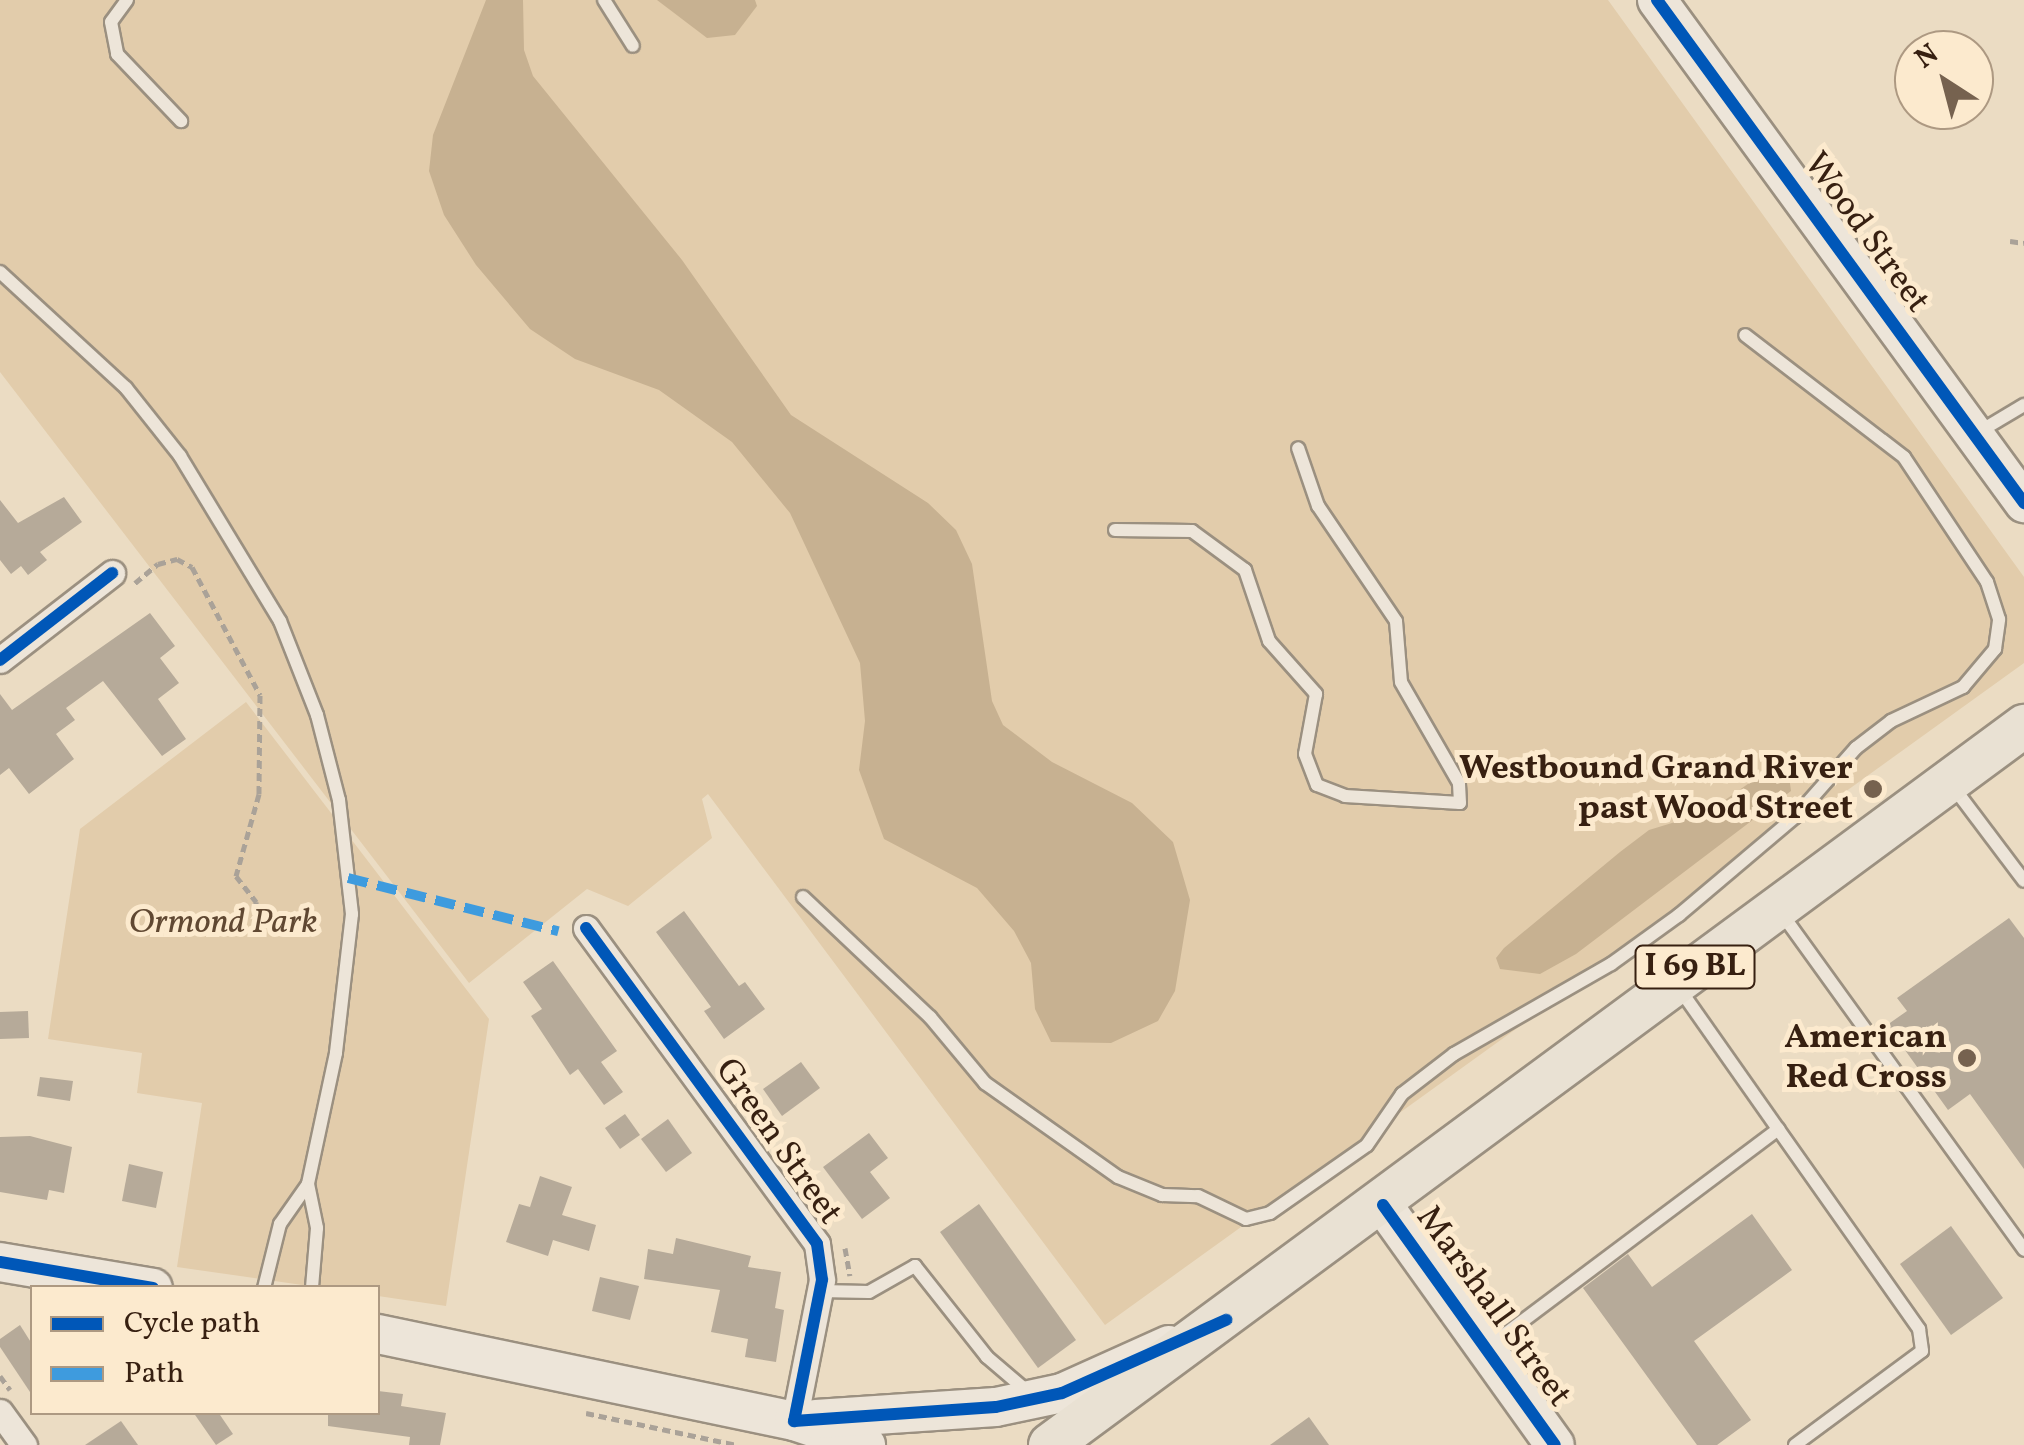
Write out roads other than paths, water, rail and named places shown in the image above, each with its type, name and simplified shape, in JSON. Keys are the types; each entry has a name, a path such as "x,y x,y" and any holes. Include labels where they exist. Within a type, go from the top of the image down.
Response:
{"main road":[{"name":"I 69 BL","path":"1050,1445 1382,1205 1675,982 2024,726"}],"street":[{"name":"Wood Street","path":"1657,0 2024,503"},
{"path":"0,660 120,581"},
{"name":"Green Street","path":"586,928 810,1230 822,1260 820,1291 794,1420"},
{"name":"Marshall Street","path":"1382,1205 1555,1445"},
{"path":"0,1262 134,1285"},
{"path":"794,1420 996,1407 1037,1398 1226,1320"},
{"path":"380,1334 794,1420 866,1445"},
{"path":"0,1412 24,1445"}],"lane":[{"path":"127,0 110,22 117,54 181,121"},
{"path":"604,0 633,46"},
{"path":"0,272 100,362 180,456 280,621 316,715 339,800 352,914 336,1053 308,1184 280,1224 265,1285"},
{"path":"803,897 930,1018 985,1083 1118,1177 1162,1196 1198,1196 1246,1219 1270,1213 1367,1145 1390,1107 1454,1054 1611,964 1679,915 1795,817 1856,748 1891,721 1962,687 1995,648 1999,619 1987,582 1904,457 1745,335"},
{"path":"1974,434 2024,405"},
{"path":"1115,530 1192,532 1244,570 1262,629 1316,694 1318,710 1305,754 1317,785 1344,796 1460,803 1459,783 1401,682 1396,620 1318,506 1298,448"},
{"path":"1949,782 2022,874"},
{"path":"1778,908 2024,1250"},
{"path":"1675,982 1920,1329 1922,1351 1795,1445"},
{"path":"1486,1349 1778,1129"},
{"path":"308,1184 317,1228 312,1285"},
{"path":"820,1291 869,1292 916,1266 986,1357 1037,1398"}],"place":[{"name":"Westbound Grand River past Wood Street","path":"1873,789"},
{"name":"American Red Cross","path":"1967,1058"}],"park label":[{"name":"Ormond Park","path":"223,923"}]}
